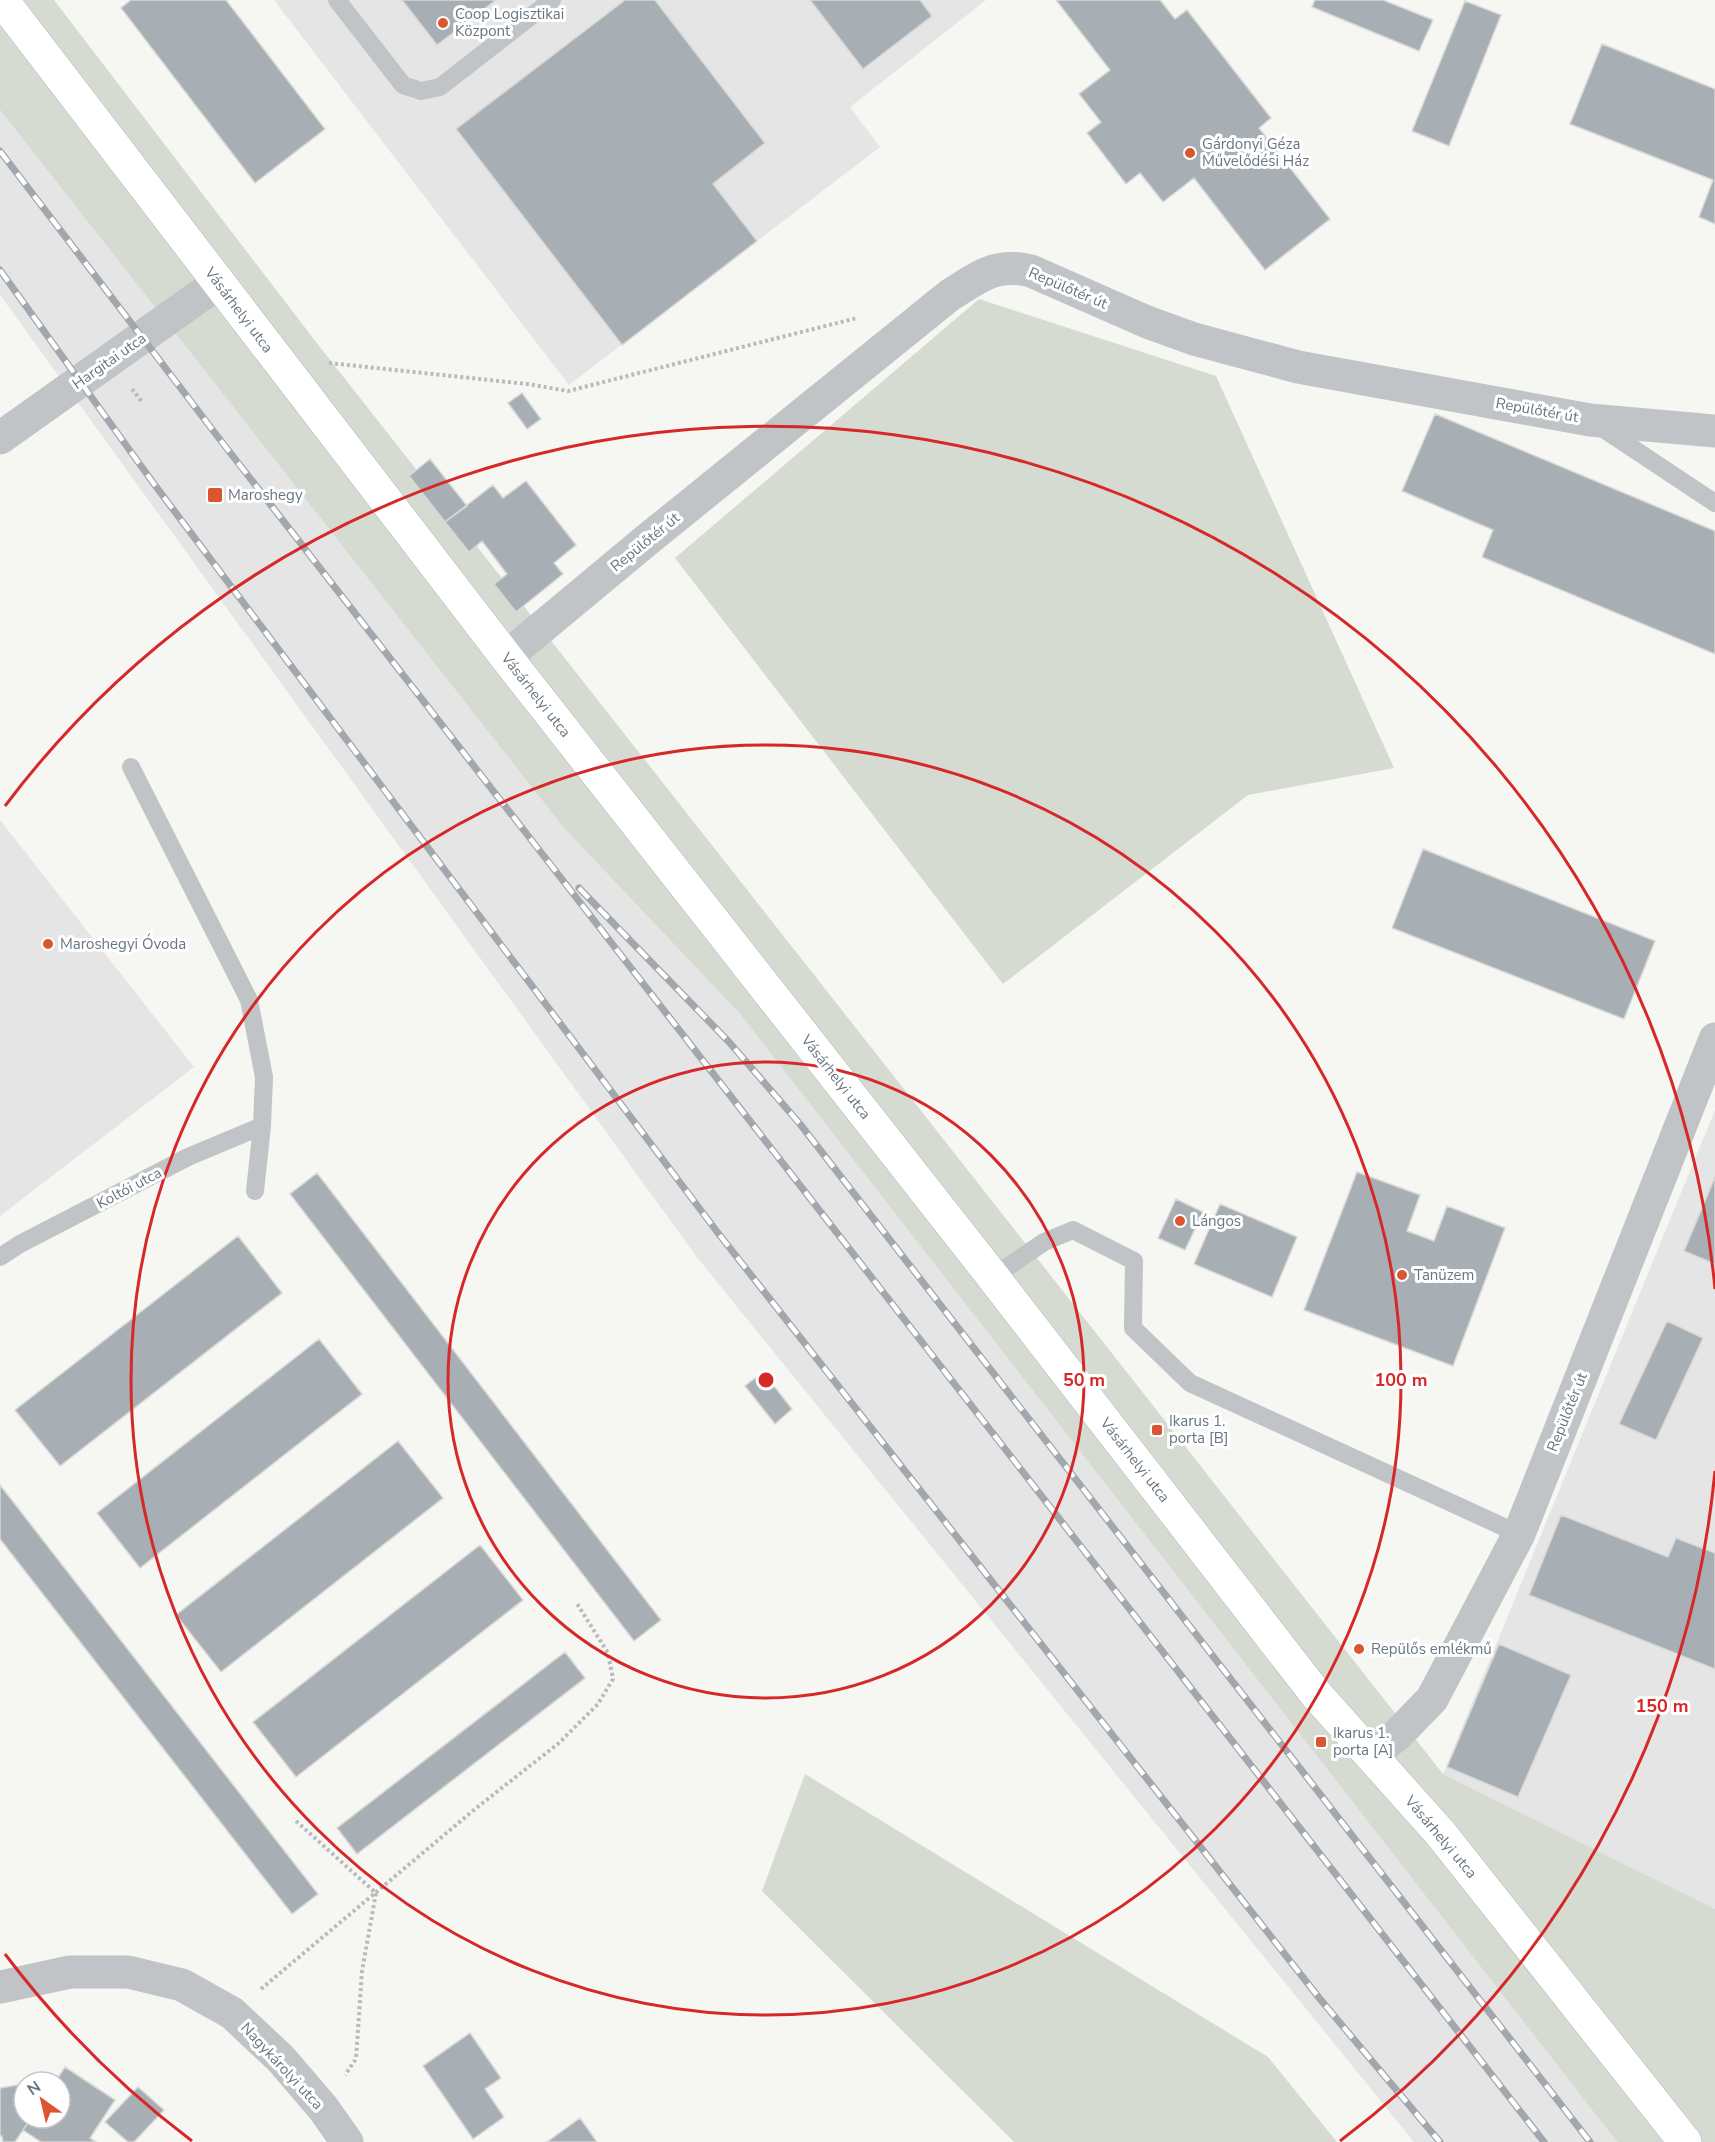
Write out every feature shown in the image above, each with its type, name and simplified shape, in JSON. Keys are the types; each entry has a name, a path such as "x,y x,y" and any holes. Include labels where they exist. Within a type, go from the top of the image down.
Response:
{"street":[{"name":"Vásárhelyi utca","path":"2,0 506,657 993,1277 1315,1693 1442,1834 1685,2142"},
{"name":"Repülőtér út","path":"506,657 950,295 997,269 1015,267 1031,272 1147,322 1194,339 1298,367 1590,420 1715,431"},
{"name":"Hargitai utca","path":"0,438 218,283"},
{"name":"Repülőtér út","path":"1371,1756 1398,1734 1432,1699 1519,1534 1715,1039"},
{"name":"Nagykárolyi utca","path":"0,1987 70,1972 128,1972 182,1985 232,2013 281,2060 323,2108 347,2142"}],"lane":[{"path":"337,0 403,85 421,91 440,87 552,0"},
{"path":"1590,420 1715,503"},
{"path":"131,767 249,1000 264,1077 262,1126 255,1191"},
{"name":"Koltói utca","path":"0,1257 20,1244 188,1157 262,1126"},
{"path":"993,1277 1044,1242 1073,1230 1134,1261 1133,1328 1190,1383 1519,1534"}],"path":[{"path":"320,362 526,384 567,391 857,318"},
{"path":"232,2013 475,1809 559,1743 598,1704 613,1679 608,1653 576,1602"},
{"path":"296,1821 376,1893"},
{"path":"323,2108 356,2059 362,1971 376,1893"}],"shaded area":[{"path":"0,0 54,0 316,342 1443,1774 1715,1909 1715,2142 1617,2142 740,1014 563,827 0,110"},
{"path":"274,0 986,0 850,107 880,147 569,385"},
{"path":"0,110 563,827 740,1014 1617,2142 1414,2142 696,1256 0,295"},
{"path":"979,299 1216,376 1394,768 1248,795 1003,984 675,558"},
{"name":"Maroshegyi Óvoda","path":"0,820 194,1067 0,1216"},
{"path":"1715,1110 1715,1909 1443,1774"},
{"path":"805,1774 1268,2057 1337,2142 1014,2142 762,1891"}],"building":[{"path":"131,0 226,0 325,129 255,183 121,8"},
{"name":"Coop Logisztikai Központ","path":"402,0 496,0 437,45"},
{"path":"625,0 655,0 765,143 713,184 757,241 622,345 456,129"},
{"path":"810,0 920,0 932,16 863,69"},
{"name":"Gárdonyi Géza Művelődési Ház","path":"1056,0 1160,0 1175,19 1187,10 1271,118 1259,128 1330,219 1265,270 1194,178 1163,202 1140,173 1126,184 1087,133 1101,122 1079,94 1110,70"},
{"path":"1315,0 1383,0 1433,20 1419,51 1312,7"},
{"path":"1465,1 1501,15 1449,146 1412,131"},
{"path":"1602,44 1715,89 1715,224 1699,217 1713,180 1570,124"},
{"path":"522,393 541,419 527,429 508,403"},
{"path":"1435,414 1715,531 1715,654 1482,557 1493,530 1402,491"},
{"path":"430,459 467,506 445,522 409,476"},
{"path":"526,481 576,545 554,563 563,574 516,612 494,584 507,574 482,541 469,552 445,522 493,485 503,498"},
{"path":"1423,849 1655,941 1624,1019 1392,928"},
{"name":"Tanüzem","path":"1357,1172 1420,1195 1407,1231 1434,1241 1447,1206 1505,1228 1453,1366 1304,1310"},
{"path":"317,1173 661,1620 634,1641 290,1194"},
{"path":"1715,1177 1715,1264 1684,1251"},
{"path":"1176,1199 1203,1212 1185,1250 1158,1238"},
{"path":"1220,1204 1297,1237 1272,1297 1194,1264"},
{"path":"238,1236 282,1293 60,1466 15,1410"},
{"path":"1667,1321 1703,1338 1656,1440 1619,1424"},
{"path":"319,1339 362,1394 140,1568 97,1513"},
{"path":"763,1372 792,1409 775,1424 745,1386"},
{"path":"398,1441 443,1498 221,1672 176,1615"},
{"path":"0,1485 318,1894 292,1914 0,1539"},
{"path":"1561,1515 1668,1557 1676,1538 1715,1553 1715,1669 1529,1595"},
{"path":"480,1545 523,1600 296,1777 253,1722"},
{"path":"1499,1644 1571,1675 1518,1797 1447,1767"},
{"path":"565,1652 585,1678 357,1854 337,1828"},
{"path":"470,2033 501,2078 485,2089 504,2117 473,2139 423,2066"},
{"path":"72,2072 115,2100 90,2138 96,2142 41,2142 23,2130 72,2130"},
{"path":"12,2086 12,2130 23,2130 15,2142 3,2142 0,2136 0,2088"},
{"path":"138,2087 164,2110 134,2142 128,2142 105,2122"},
{"path":"580,2118 597,2142 547,2142"}],"railway":[{"path":"0,151 218,437 1544,2142"},
{"path":"0,270 154,484 718,1233 1320,1999 1440,2142"},
{"path":"579,888 729,1042 800,1124 1590,2142"}],"place":[{"name":"Coop Logisztikai Központ","path":"443,23"},
{"name":"Gárdonyi Géza Művelődési Ház","path":"1190,153"},
{"name":"Maroshegy","path":"215,495"},
{"name":"Maroshegyi Óvoda","path":"48,944"},
{"name":"Lángos","path":"1180,1221"},
{"name":"Tanüzem","path":"1402,1275"},
{"name":"Ikarus 1. porta [B]","path":"1157,1430"},
{"name":"Repülős emlékmű","path":"1359,1649"},
{"name":"Ikarus 1. porta [A]","path":"1321,1742"}]}
